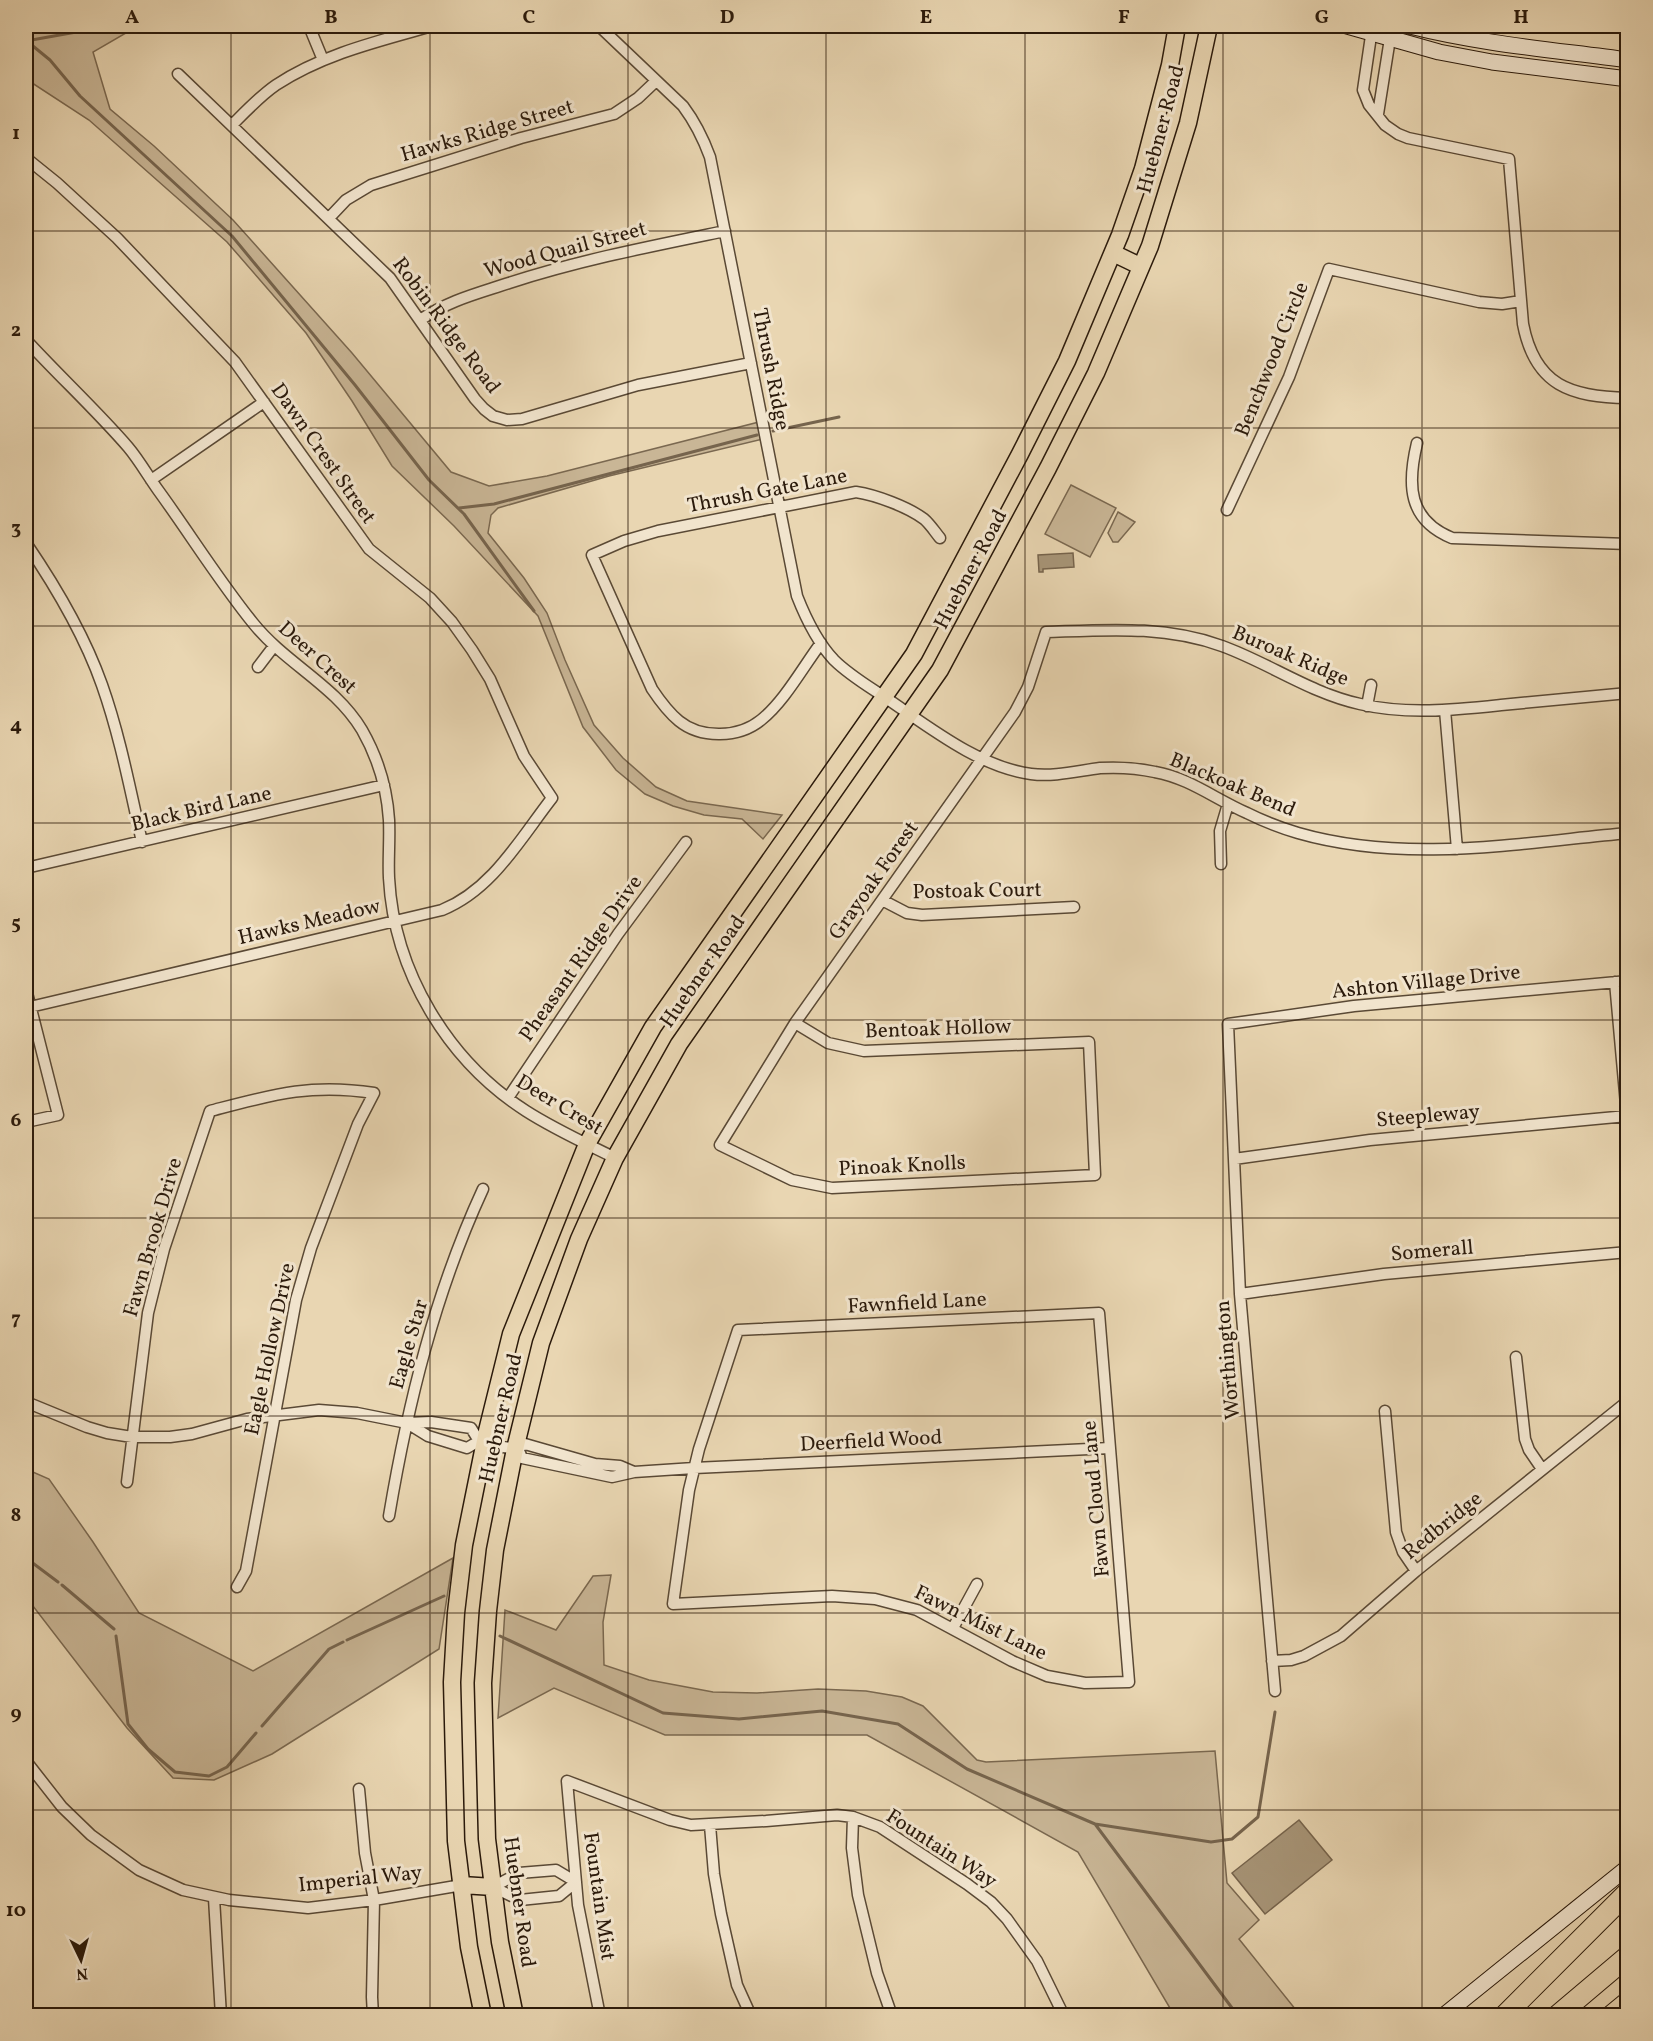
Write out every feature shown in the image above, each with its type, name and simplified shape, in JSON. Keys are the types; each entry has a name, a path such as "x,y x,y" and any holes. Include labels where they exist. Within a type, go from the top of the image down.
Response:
{"highway":[{"path":"1504,2016 1628,1892"},
{"path":"1557,2016 1628,1956"},
{"path":"1611,2016 1628,2002"}],"main road":[{"name":"Huebner Road","path":"483,2016 469,1947 456,1841 452,1682 456,1613 464,1545 482,1442 511,1334 587,1144 652,1027 914,654 1020,454 1067,361 1113,253 1143,169 1178,26"},
{"name":"Huebner Road","path":"515,2016 500,1942 487,1839 483,1683 495,1550 541,1343 579,1239 615,1158 679,1044 940,670 1096,374 1160,215 1188,123 1209,26"},
{"path":"1347,26 1392,32 1439,52 1492,62 1628,79"},
{"path":"1410,26 1498,43 1628,60"},
{"path":"1113,253 1140,266"},
{"path":"1443,2016 1628,1867"},
{"path":"462,1886 493,1887"}],"street":[{"path":"309,26 323,60"},
{"path":"232,125 274,86 294,74 349,50 432,26"},
{"name":"Thrush Ridge","path":"599,26 683,106 692,117 710,157 797,596 811,627 834,660 910,714"},
{"path":"1372,30 1363,90 1369,105 1385,124 1408,138 1509,159 1521,301 1526,340 1532,355 1554,381 1568,390 1584,396 1628,398"},
{"path":"1378,114 1392,32"},
{"name":"Robin Ridge Road","path":"178,74 390,278 475,399 494,416 507,420 522,419 638,385 751,363"},
{"name":"Hawks Ridge Street","path":"329,218 346,200 371,185 521,138 614,114 638,98 656,81"},
{"path":"1364,83 1383,88"},
{"name":"Dawn Crest Street","path":"26,158 117,238 235,362 363,543 430,598 452,622 490,679 524,756 552,798"},
{"name":"Wood Quail Street","path":"420,320 448,303 562,266 725,231"},
{"name":"Benchwood Circle","path":"1227,510 1289,377 1329,269 1479,302 1502,304 1521,301"},
{"name":"Deer Crest","path":"26,340 128,447 252,622 274,646 321,683 348,711 370,744 384,785 389,822 389,878 395,921 409,968 437,1023 477,1071 508,1098 527,1111 615,1158"},
{"path":"151,480 264,402"},
{"path":"1417,443 1412,463 1414,501 1421,516 1437,531 1452,538 1628,544"},
{"name":"Thrush Gate Lane","path":"820,642 776,705 761,720 735,733 721,734 693,729 680,722 663,705 652,689 592,555 642,535 841,494 870,494 924,519 939,538"},
{"path":"26,543 52,581 80,631 102,684 118,739 142,842"},
{"name":"Buroak Ridge","path":"1046,632 1116,629 1150,630 1187,636 1220,645 1251,658 1307,687 1366,706 1417,711 1446,710 1628,693"},
{"name":"Grayoak Forest","path":"720,1145 795,1023 1015,712 1028,687 1046,632"},
{"path":"258,668 274,646"},
{"path":"1366,706 1371,685"},
{"path":"1446,710 1457,849"},
{"name":"Blackoak Bend","path":"910,714 983,758 1009,770 1034,774 1065,774 1119,768 1157,772 1194,784 1247,813 1296,832 1370,848 1457,849 1628,833"},
{"name":"Black Bird Lane","path":"26,868 384,785"},
{"name":"Hawks Meadow","path":"30,1007 442,910 474,893 491,876 552,798"},
{"path":"1221,864 1220,831 1228,804"},
{"name":"Pheasant Ridge Drive","path":"508,1098 618,934 686,842"},
{"name":"Postoak Court","path":"882,900 907,913 922,915 1074,908"},
{"name":"Ashton Village Drive","path":"1228,1024 1354,1006 1628,981"},
{"path":"1616,982 1627,1122"},
{"path":"26,989 58,1115 26,1122"},
{"name":"Bentoak Hollow","path":"795,1023 828,1043 864,1051 1089,1042 1095,1175"},
{"name":"Worthington","path":"1228,1024 1240,1294 1275,1692"},
{"name":"Eagle Hollow Drive","path":"210,1111 294,1090 346,1088 374,1093 358,1124 311,1248 296,1300 246,1570 237,1587"},
{"name":"Fawn Brook Drive","path":"128,1482 148,1313 164,1249 210,1111"},
{"name":"Steepleway","path":"1234,1159 1370,1140 1627,1122"},
{"name":"Pinoak Knolls","path":"720,1145 792,1180 831,1188 1095,1175"},
{"name":"Eagle Star","path":"389,1516 407,1423 428,1336 462,1234 483,1189"},
{"name":"Somerall","path":"1240,1294 1384,1274 1628,1252"},
{"name":"Fawnfield Lane","path":"694,1468 738,1330 1099,1313"},
{"name":"Fawn Cloud Lane","path":"1099,1313 1129,1682"},
{"path":"1516,1357 1525,1439 1529,1450 1542,1469"},
{"name":"Redbridge","path":"1272,1661 1291,1660 1325,1646 1341,1636 1416,1571 1628,1401"},
{"path":"26,1402 87,1427 132,1437 170,1437 192,1434 247,1419 295,1412 327,1411 357,1413 407,1423 431,1422 471,1428 482,1442"},
{"path":"1385,1411 1396,1532 1403,1552 1416,1571"},
{"path":"407,1423 428,1436 467,1448 482,1442 516,1448"},
{"name":"Deerfield Wood","path":"516,1448 522,1458 604,1477 619,1477 634,1472 694,1468 1110,1448"},
{"name":"Fawn Mist Lane","path":"694,1468 673,1604 854,1596 897,1604 917,1611 1012,1661 1047,1676 1085,1683 1129,1682"},
{"path":"953,1628 977,1584"},
{"name":"Imperial Way","path":"26,1761 62,1807 118,1857 160,1881 214,1898 309,1908 462,1886"},
{"name":"Fountain Way","path":"567,1781 670,1820 691,1824 710,1825 828,1815 854,1817 880,1827 991,1902 1025,1941 1064,2016"},
{"name":"Fountain Mist","path":"567,1781 578,1905 600,2016"},
{"path":"359,1789 365,1853 374,1900 373,2016"},
{"path":"854,1817 852,1848 858,1895 876,1972 892,2016"},
{"path":"710,1825 714,1874 721,1914 737,1985 750,2016"},
{"path":"556,1870 576,1882 559,1896 520,1900 493,1887 519,1873 556,1870"},
{"path":"214,1898 221,2016"}],"shaded area":[{"path":"26,26 138,26 93,52 110,109 154,146 233,220 352,353 451,472 489,486 547,476 759,422 763,439 609,476 498,508 491,515 488,533 524,578 547,613 594,725 623,758 656,787 687,801 782,815 763,839 742,819 704,815 673,806 645,794 616,770 583,727 538,616 454,526 392,466 306,333 227,242 89,120 26,79"},
{"path":"1071,485 1116,508 1090,557 1045,534"},
{"path":"1118,512 1135,522 1118,542 1113,542 1108,533"},
{"path":"1073,553 1074,567 1043,569 1043,572 1039,572 1038,555"},
{"path":"26,1469 49,1479 139,1613 253,1671 453,1558 439,1649 272,1754 214,1780 173,1778 127,1728 26,1597"},
{"path":"611,1575 603,1622 604,1665 649,1680 713,1692 757,1693 818,1689 866,1691 902,1697 923,1706 977,1760 986,1762 1215,1751 1227,1883 1259,1920 1239,1939 1300,2015 1174,2015 1078,1852 867,1735 665,1735 554,1688 498,1718 505,1610 556,1630 593,1576"},
{"path":"1299,1820 1332,1860 1265,1914 1232,1873"}],"waterway":[{"path":"26,41 82,31 94,26"},
{"path":"28,42 50,60 80,96 232,236 355,385 429,480 464,514 534,611"},
{"path":"773,431 839,417"},
{"path":"459,508 494,504 757,435"},
{"path":"26,1558 58,1582"},
{"path":"62,1585 114,1629"},
{"path":"347,1640 444,1596"},
{"path":"116,1636 128,1724 148,1749 175,1772 209,1776 227,1767 256,1733"},
{"path":"500,1636 663,1713 739,1719 822,1711 898,1724 967,1769 1095,1824 1238,2016"},
{"path":"262,1726 329,1649 343,1642"},
{"path":"1095,1824 1211,1842 1232,1839 1258,1817 1275,1712"}]}
